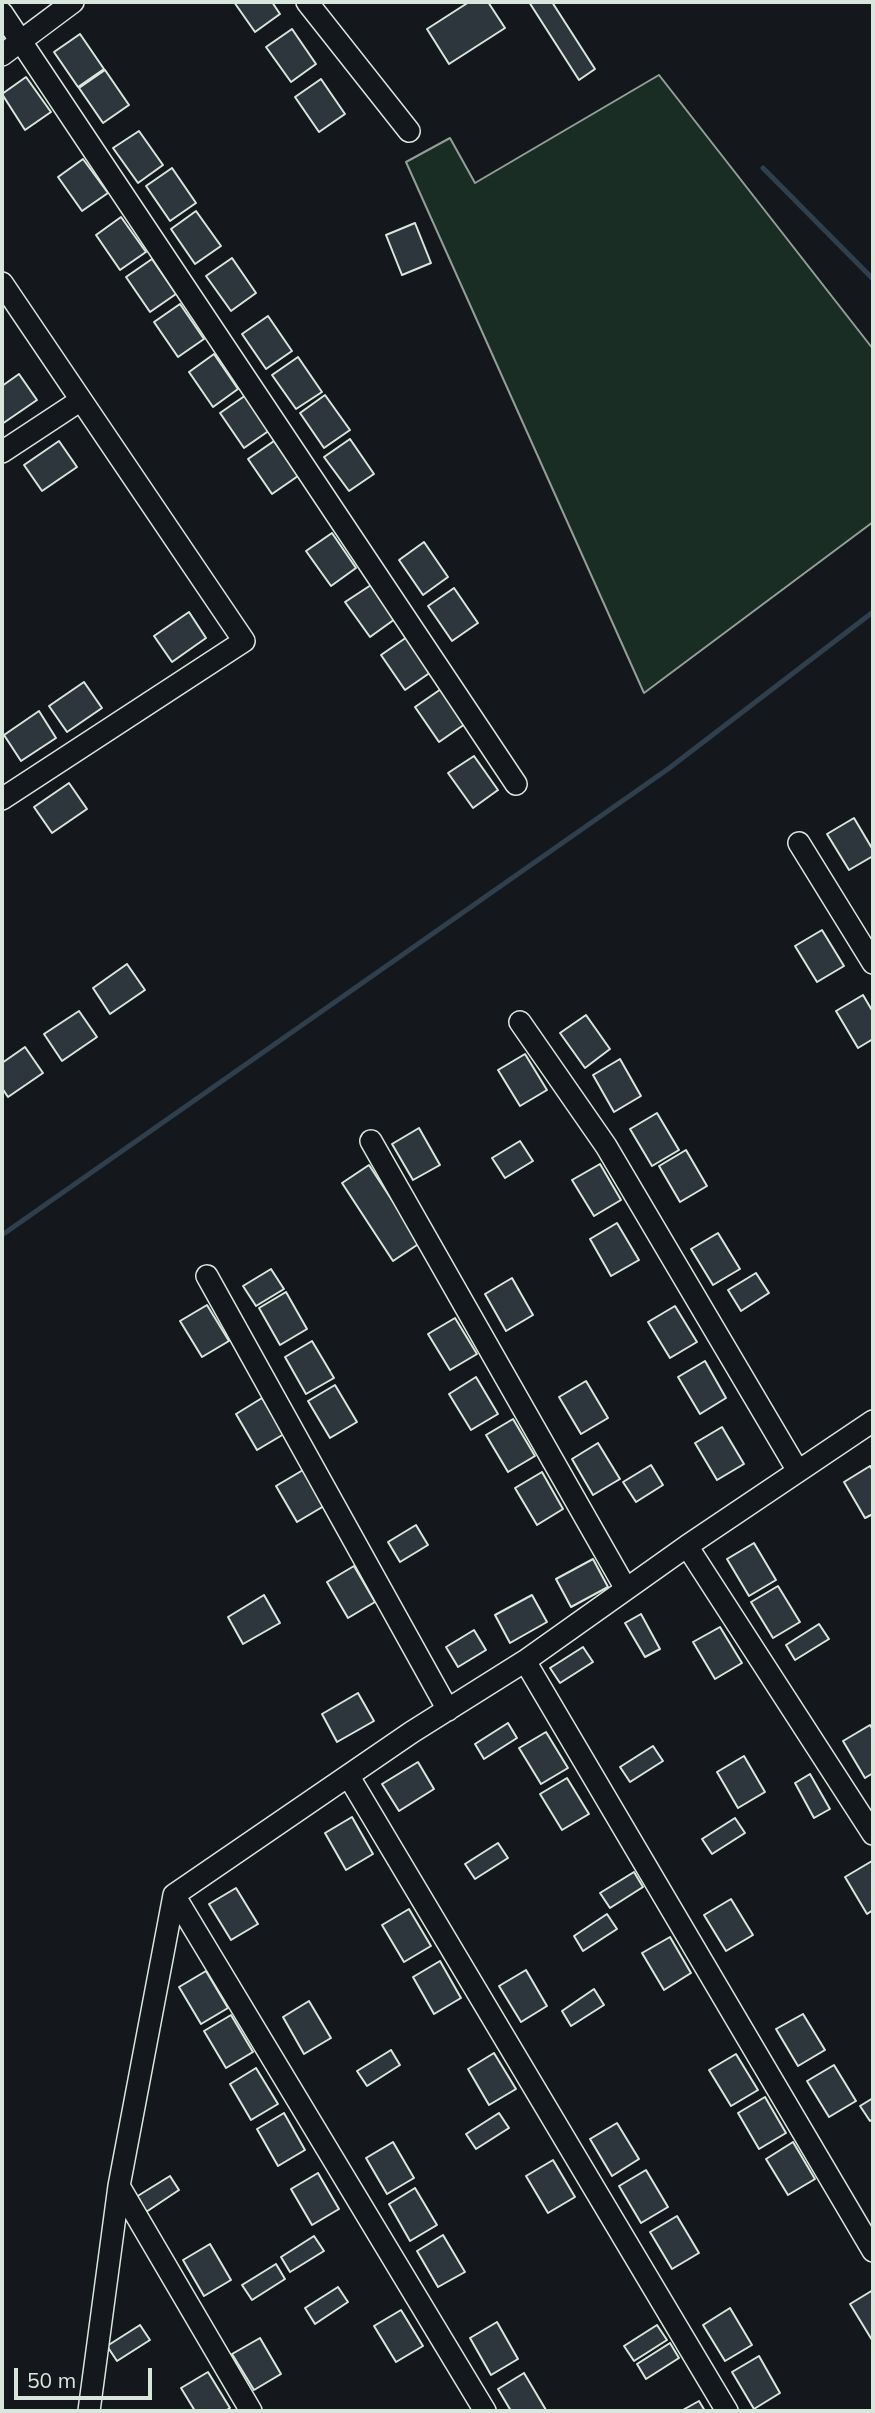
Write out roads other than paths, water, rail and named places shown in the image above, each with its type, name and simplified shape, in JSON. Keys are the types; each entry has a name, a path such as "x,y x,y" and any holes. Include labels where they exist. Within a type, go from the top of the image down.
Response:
{"street":[{"path":"2,55 73,2"},
{"path":"307,2 409,131"},
{"path":"2,13 516,784"},
{"path":"2,283 244,641 2,799"},
{"path":"2,452 81,400"},
{"path":"799,843 873,963"},
{"path":"520,1023 606,1146 799,1471"},
{"path":"371,1141 626,1589"},
{"path":"207,1276 448,1710"},
{"path":"89,2411 119,2186 174,1895 412,1732 525,1661 687,1546 872,1424"},
{"path":"687,1546 873,1834"},
{"path":"525,1661 873,2251"},
{"path":"349,1777 727,2411"},
{"path":"174,1895 485,2411"},
{"path":"119,2186 251,2411"}],"waterway":[{"path":"763,168 873,279"},
{"path":"2,1235 668,769 873,612"}]}
